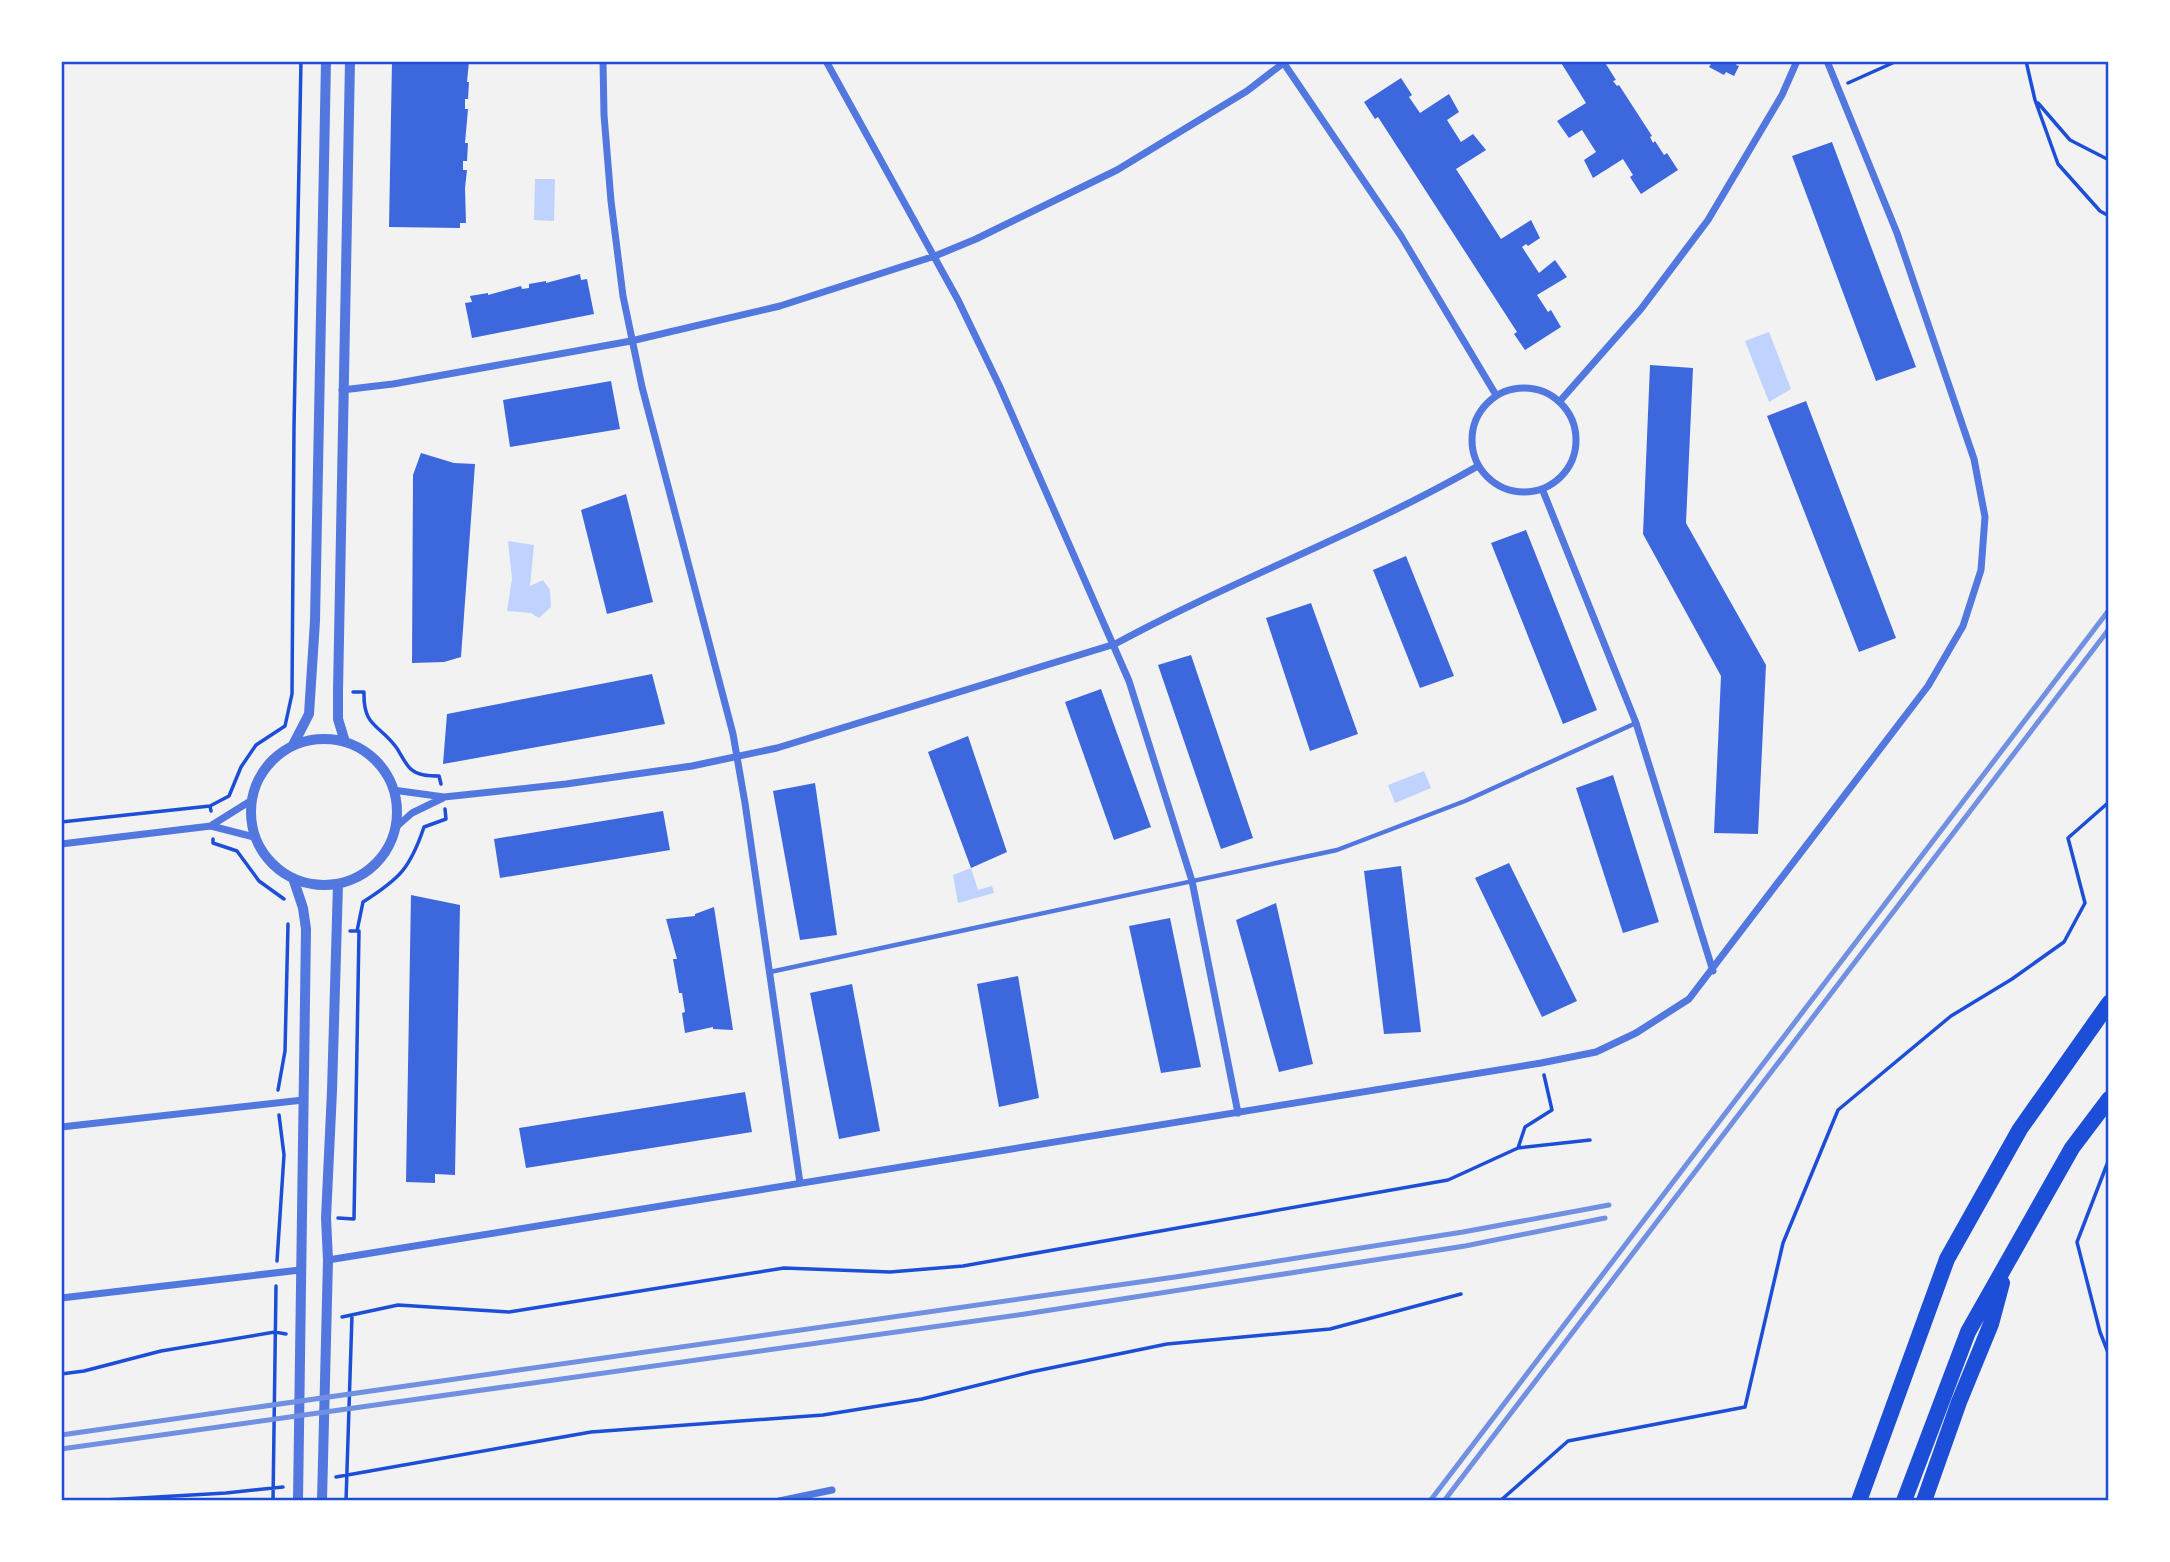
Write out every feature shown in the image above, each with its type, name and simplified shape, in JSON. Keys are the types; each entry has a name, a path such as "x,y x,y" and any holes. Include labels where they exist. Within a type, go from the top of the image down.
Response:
{"highway":[{"path":"1859,1501 1947,1259 2020,1129 2109,1003"},
{"path":"1904,1501 1968,1332 2072,1148 2109,1099"},
{"path":"1924,1501 1959,1402 1992,1324 2008,1260"}],"street":[{"path":"293,746 309,714 316,607 326,61"},
{"path":"345,742 338,719 338,691 350,61"},
{"path":"603,61 611,201 623,296 631,341 738,757 800,1183"},
{"path":"826,61 935,256 999,385 1102,624 1115,644 1192,881 1238,1113"},
{"path":"1560,401 1641,309 1708,220 1787,84 1797,61"},
{"path":"328,1260 1541,1063 1596,1052 1636,1033 1689,999 1928,686 1963,626 1980,570 1985,517 1974,459 1897,233 1827,61"},
{"path":"342,390 393,384 631,341 780,306 935,256 976,239 1117,170 1247,91 1284,62 1401,236 1496,395"},
{"path":"1530,387 1546,392 1560,401 1573,421 1577,438 1574,455 1566,471 1543,491 1505,489 1494,484 1478,466 1472,451 1471,434 1475,418 1496,395 1513,388 1530,387"},
{"path":"393,790 444,797 692,766 777,748 1115,644 1150,625 1331,542 1478,466"},
{"path":"1543,491 1636,723 1713,971"},
{"path":"310,740 345,742 362,750 377,762 393,790 396,806 395,828 390,842 377,862 359,876 338,884 318,885 293,878 267,859 254,837 252,800 259,778 273,759 293,746 310,740"},
{"path":"395,828 412,813 444,797"},
{"path":"211,826 252,800"},
{"path":"61,844 211,826 254,837"},
{"path":"293,878 303,908 306,929 298,1501"},
{"path":"322,1501 328,1260 326,1218 338,884"},
{"path":"61,1127 303,1100"},
{"path":"61,1298 300,1270"},
{"path":"779,1501 832,1490"}],"lane":[{"path":"770,972 1338,850 1465,802 1636,723"}],"path":[{"path":"61,822 210,806 229,796 241,767 256,745 285,726 292,694 301,61"},
{"path":"1866,76 1897,61"},
{"path":"2026,61 2035,100 2058,164 2100,211 2109,216"},
{"path":"2035,100 2070,140 2109,160"},
{"path":"335,929 358,931 362,902 393,884 414,858 424,827 446,819 439,776 428,776 412,770 393,744 369,720 363,708 363,692 338,691"},
{"path":"292,694 311,692"},
{"path":"1500,1501 1503,1495 1567,1441 1745,1407 1783,1243 1838,1110 1951,1016 2012,979 2064,942 2085,903 2068,838 2109,802"},
{"path":"210,806 213,843 237,851 258,881 284,898 286,906"},
{"path":"273,1501 276,1273 284,1155 276,1102 285,1051 288,921"},
{"path":"326,1218 354,1219 359,924"},
{"path":"289,928 306,929"},
{"path":"1518,1149 1525,1126 1552,1110 1541,1063"},
{"path":"326,1321 398,1305 509,1312 784,1268 890,1272 963,1266 1448,1180 1518,1149 1590,1140"},
{"path":"2109,1159 2077,1242 2100,1332 2109,1355"},
{"path":"280,1217 303,1217"},
{"path":"323,1480 591,1432 822,1415 910,1401 1031,1372 1167,1344 1330,1329 1461,1294"},
{"path":"346,1501 352,1315"},
{"path":"61,1374 161,1351 275,1332 300,1336"},
{"path":"88,1501 299,1486"}],"water":[{"path":"535,179 555,179 554,221 534,220"},
{"path":"1769,332 1791,389 1769,402 1745,341"},
{"path":"508,541 534,545 530,586 543,580 550,590 551,607 539,618 531,613 507,611 512,579"},
{"path":"1424,771 1431,788 1395,803 1388,785"},
{"path":"971,868 978,890 992,886 994,893 958,903 953,875"}],"building":[{"path":"392,61 469,61 468,99 465,99 465,109 468,109 465,143 468,143 467,161 463,161 463,170 467,170 466,223 460,223 460,228 389,227"},
{"path":"1560,61 1604,61 1616,80 1613,81 1619,85 1652,136 1650,137 1653,143 1655,141 1664,155 1667,153 1678,170 1641,194 1623,159 1593,178 1584,160 1596,152 1582,130 1569,138 1557,121 1586,103"},
{"path":"1704,61 1738,61 1736,65 1739,66 1734,76 1726,72 1724,75"},
{"path":"1401,78 1420,113 1449,94 1459,112 1447,120 1461,142 1473,134 1486,150 1456,169 1501,239 1531,220 1540,238 1522,247 1539,273 1555,260 1567,277 1537,295 1548,312 1551,310 1561,327 1525,350 1514,334 1517,332 1378,117 1375,119 1364,102"},
{"path":"1832,142 1916,367 1876,381 1792,156"},
{"path":"580,274 581,280 587,279 594,314 472,338 465,303 472,302 470,296 488,295 521,286 522,289 529,288 529,284 546,283"},
{"path":"1650,365 1693,368 1686,523 1766,665 1758,834 1714,833 1721,676 1643,534"},
{"path":"611,381 620,429 510,447 503,400"},
{"path":"1806,401 1896,638 1859,652 1767,416"},
{"path":"421,453 454,463 475,464 461,657 444,662 412,663 413,475"},
{"path":"626,494 653,602 607,614 581,510"},
{"path":"1526,530 1597,710 1563,724 1491,543"},
{"path":"1406,556 1454,676 1420,688 1373,570"},
{"path":"1311,603 1358,734 1310,751 1266,618"},
{"path":"1191,655 1253,838 1221,849 1158,665"},
{"path":"652,674 665,724 443,764 447,714"},
{"path":"1101,689 1151,827 1114,840 1065,702"},
{"path":"968,736 1007,852 971,868 928,752"},
{"path":"1613,775 1659,922 1623,933 1576,788"},
{"path":"815,783 837,935 800,940 773,791"},
{"path":"663,811 670,850 500,878 494,839"},
{"path":"1509,863 1577,1001 1542,1017 1475,878"},
{"path":"1401,866 1421,1032 1384,1034 1364,871"},
{"path":"411,895 460,905 455,1175 435,1174 435,1183 406,1182"},
{"path":"1276,903 1313,1064 1279,1072 1236,920"},
{"path":"714,907 733,1030 713,1027 685,1033 682,993 679,993 673,959 677,959 666,919 695,916"},
{"path":"1170,918 1201,1067 1161,1073 1129,926"},
{"path":"1018,976 1039,1098 999,1107 977,984"},
{"path":"852,984 880,1131 839,1139 810,993"},
{"path":"745,1092 752,1132 526,1168 519,1128"}],"railway":[{"path":"1430,1501 2109,610"},
{"path":"1444,1501 2109,629"},
{"path":"61,1435 1182,1276 1463,1232 1609,1205"},
{"path":"61,1449 1025,1314 1465,1246 1605,1218"}]}
